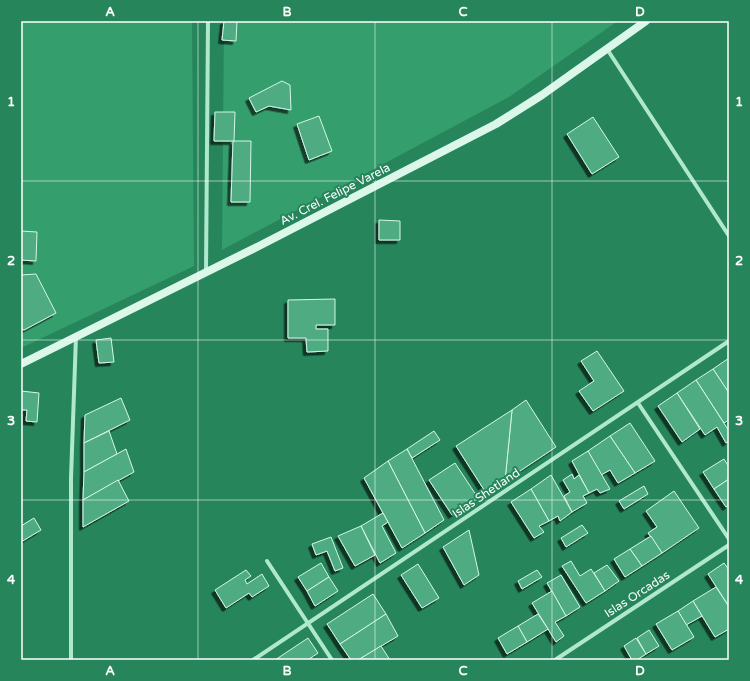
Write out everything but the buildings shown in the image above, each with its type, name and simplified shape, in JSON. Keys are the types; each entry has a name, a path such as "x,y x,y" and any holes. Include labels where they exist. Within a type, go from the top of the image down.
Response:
{"main road":[{"name":"Av. Crel. Felipe Varela","path":"21,364 387,181 496,124 542,95 646,21"}],"street":[{"path":"206,272 208,21"},
{"path":"607,49 729,236"},
{"path":"71,660 71,478 76,336"},
{"name":"Islas Shetland","path":"253,660 729,341"},
{"path":"638,403 729,539"},
{"name":"Islas Orcadas","path":"555,660 729,545"},
{"path":"267,561 332,660"}],"green space":[{"path":"21,21 192,21 194,266 21,348"},
{"path":"224,21 618,21 509,97 222,250"}]}
